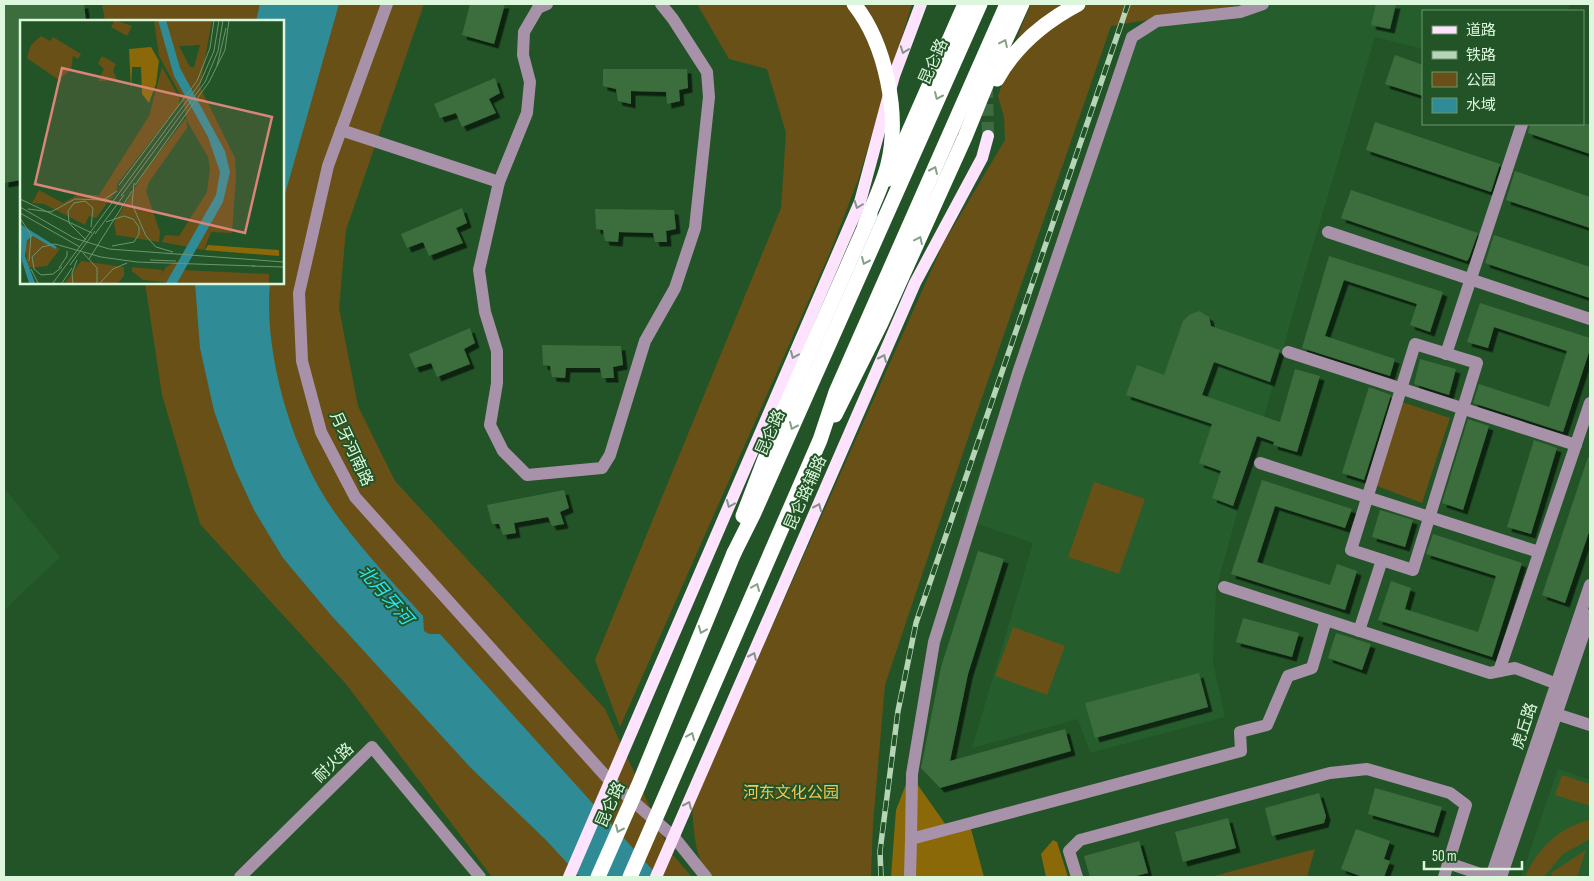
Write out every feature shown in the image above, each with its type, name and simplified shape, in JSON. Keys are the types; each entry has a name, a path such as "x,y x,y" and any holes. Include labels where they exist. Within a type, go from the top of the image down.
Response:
{"highway":[{"path":"854,4 864,19 880,57 891,106 891,143 888,165 865,225"},
{"path":"734,553 744,512 783,412 865,225 895,164 964,4"},
{"name":"昆仑路","path":"598,877 643,775 734,553 757,506 980,4"},
{"path":"630,877 820,440 836,392 1007,4"},
{"path":"820,440 849,390 965,137 995,63 1022,4"},
{"path":"965,137 1004,65 1017,49 1042,26 1078,4"}],"main road":[{"path":"569,876 860,202 894,76 921,4"},
{"name":"昆仑路辅路","path":"659,872 915,283 982,158 988,136"}],"street":[{"name":"月牙河南路","path":"388,4 328,166 299,293 302,361 321,432 355,497 610,781 674,837 706,877"},
{"path":"547,4 538,8 524,32 523,55 530,82 526,113 498,182 478,270 485,312 497,351 497,383 490,425 503,451 527,475 602,468 610,455 645,341 675,288 695,228 710,97 707,72 673,19 661,4"},
{"path":"910,877 912,774 934,642 1018,374 1132,37 1157,21 1240,12 1263,4"},
{"path":"1446,354 1522,125"},
{"path":"341,130 498,182"},
{"path":"1328,232 1590,319"},
{"path":"1415,344 1477,364 1413,570 1351,550 1401,389 1415,344"},
{"path":"1288,352 1576,445"},
{"path":"1499,670 1590,403"},
{"path":"1260,463 1539,552"},
{"path":"1359,631 1382,560"},
{"name":"虎丘路","path":"1490,877 1588,611 1590,585"},
{"path":"1224,587 1490,673 1515,668 1561,686"},
{"path":"911,839 1241,751 1240,732 1267,725 1288,676 1312,668 1326,620"},
{"path":"1552,712 1590,726"},
{"name":"虎丘路","path":"1501,877 1552,712"},
{"name":"耐火路","path":"240,877 372,747 480,877"},
{"path":"1077,877 1069,851 1080,840 1330,773 1367,769 1450,792 1466,805 1444,877"},
{"path":"1448,863 1490,877"}],"shaded area":[{"path":"1247,4 1570,4 1568,10 1422,10 1422,49 1375,37 1297,299 1216,589 1213,663 1225,717 1090,753 1078,719 972,748 1033,543 963,519 1132,29"},
{"path":"4,488 60,557 4,610"},
{"path":"1558,769 1590,780 1590,877 1521,877"},
{"path":"910,774 951,832 971,829 984,877 891,877 896,810"},
{"path":"1053,840 1057,842 1068,877 1046,877 1041,854"}],"green space":[{"path":"102,4 424,4 346,230 339,308 358,406 395,481 605,709 671,853 692,877 492,877 346,684 200,524 162,395 145,284 284,284 284,20 105,20"},
{"path":"697,4 912,4 858,180 831,250 620,727 595,660 781,208 786,133 767,69 729,59"},
{"name":"河东文化公园","path":"1031,4 1246,4 1111,26 967,441 885,685 873,824 871,877 711,877 705,870 698,853 694,834 692,806 943,244 1005,140 1004,117 998,96 1021,27"},
{"path":"1402,402 1450,418 1422,503 1377,486"},
{"path":"1094,482 1145,499 1119,574 1068,557"},
{"path":"1013,627 1065,646 1047,695 995,676"},
{"path":"1562,775 1590,784 1590,806 1555,795"},
{"path":"1590,815 1590,839 1563,854 1544,877 1525,877 1536,857 1550,841 1567,828 1589,820"},
{"path":"1315,849 1307,877 1210,877"},
{"path":"1586,850 1577,877 1554,877 1551,873"}],"water":[{"path":"260,4 339,4 284,197 284,20 256,20"},
{"name":"北月牙河","path":"195,284 270,284 269,312 277,375 296,439 324,497 360,545 423,616 424,631 429,634 440,634 659,877 580,877 546,840 470,767 330,614 283,558 254,510 235,469 214,411 200,348"}],"building":[{"path":"4,4 84,4 86,20 20,20 20,180 4,183"},
{"path":"470,4 505,4 494,44 462,35"},
{"path":"1376,4 1396,4 1390,29 1371,25"},
{"path":"1395,55 1422,65 1422,96 1385,84"},
{"path":"603,69 687,69 688,88 679,90 680,101 667,104 666,92 631,91 631,104 618,101 616,89 603,86"},
{"path":"495,78 500,93 489,99 496,113 462,127 456,113 440,118 434,104"},
{"path":"1375,122 1500,164 1491,192 1366,150"},
{"path":"1590,124 1590,154 1528,133 1530,125"},
{"path":"1515,171 1590,197 1590,228 1506,200"},
{"path":"1351,190 1478,233 1469,258 1467,261 1341,218"},
{"path":"462,208 467,223 456,228 463,243 429,256 423,242 407,248 401,234"},
{"path":"595,209 674,210 676,229 666,231 667,242 655,242 653,233 619,232 618,242 605,241 603,230 596,229"},
{"path":"1494,235 1590,267 1590,298 1485,263"},
{"path":"1329,256 1443,292 1430,332 1410,325 1417,304 1344,280 1325,336 1395,359 1390,376 1302,348"},
{"path":"1480,303 1590,338 1590,349 1563,432 1473,403 1479,384 1549,407 1567,351 1494,327 1488,348 1467,342"},
{"path":"1199,311 1209,317 1211,326 1280,350 1270,382 1214,362 1202,395 1280,422 1295,369 1320,376 1297,452 1273,445 1274,442 1257,436 1233,506 1212,498 1221,471 1199,463 1212,424 1126,395 1137,365 1164,375 1183,321 1189,315"},
{"path":"470,328 475,343 464,349 470,364 437,377 431,363 415,368 409,354"},
{"path":"542,345 621,346 623,365 613,367 614,378 602,378 600,368 566,368 565,378 552,377 550,366 543,365"},
{"path":"1420,359 1456,369 1449,395 1414,384"},
{"path":"1369,387 1391,395 1364,480 1342,473"},
{"path":"1468,419 1489,426 1463,510 1442,503"},
{"path":"1534,440 1557,448 1531,534 1507,527"},
{"path":"1588,457 1590,458 1590,529 1565,603 1542,595"},
{"path":"1262,480 1352,509 1345,528 1275,506 1257,562 1330,585 1337,564 1357,571 1345,610 1231,574"},
{"path":"564,490 569,508 560,512 564,524 552,526 548,517 514,523 516,533 503,535 499,524 492,524 487,505"},
{"path":"1380,510 1413,520 1405,547 1372,537"},
{"path":"1433,534 1522,563 1492,657 1378,620 1391,581 1411,588 1405,609 1478,632 1496,576 1426,554"},
{"path":"978,551 1004,559 968,674 950,761 1065,729 1071,751 940,788 921,768 941,667"},
{"path":"1243,618 1299,633 1292,657 1236,642"},
{"path":"1336,633 1371,644 1362,670 1328,658"},
{"path":"1199,673 1208,707 1095,738 1085,703"},
{"path":"1375,788 1442,807 1434,833 1368,814"},
{"path":"1319,793 1326,816 1324,823 1272,836 1265,808"},
{"path":"1228,818 1236,848 1183,862 1175,832"},
{"path":"1356,829 1390,841 1384,859 1390,861 1384,877 1363,877 1341,869"},
{"path":"1139,841 1148,873 1132,877 1090,877 1084,856"}],"tunnel":[{"path":"987,86 988,136"}],"railway":[{"path":"881,877 880,851 898,711 916,623 1128,4"}]}
